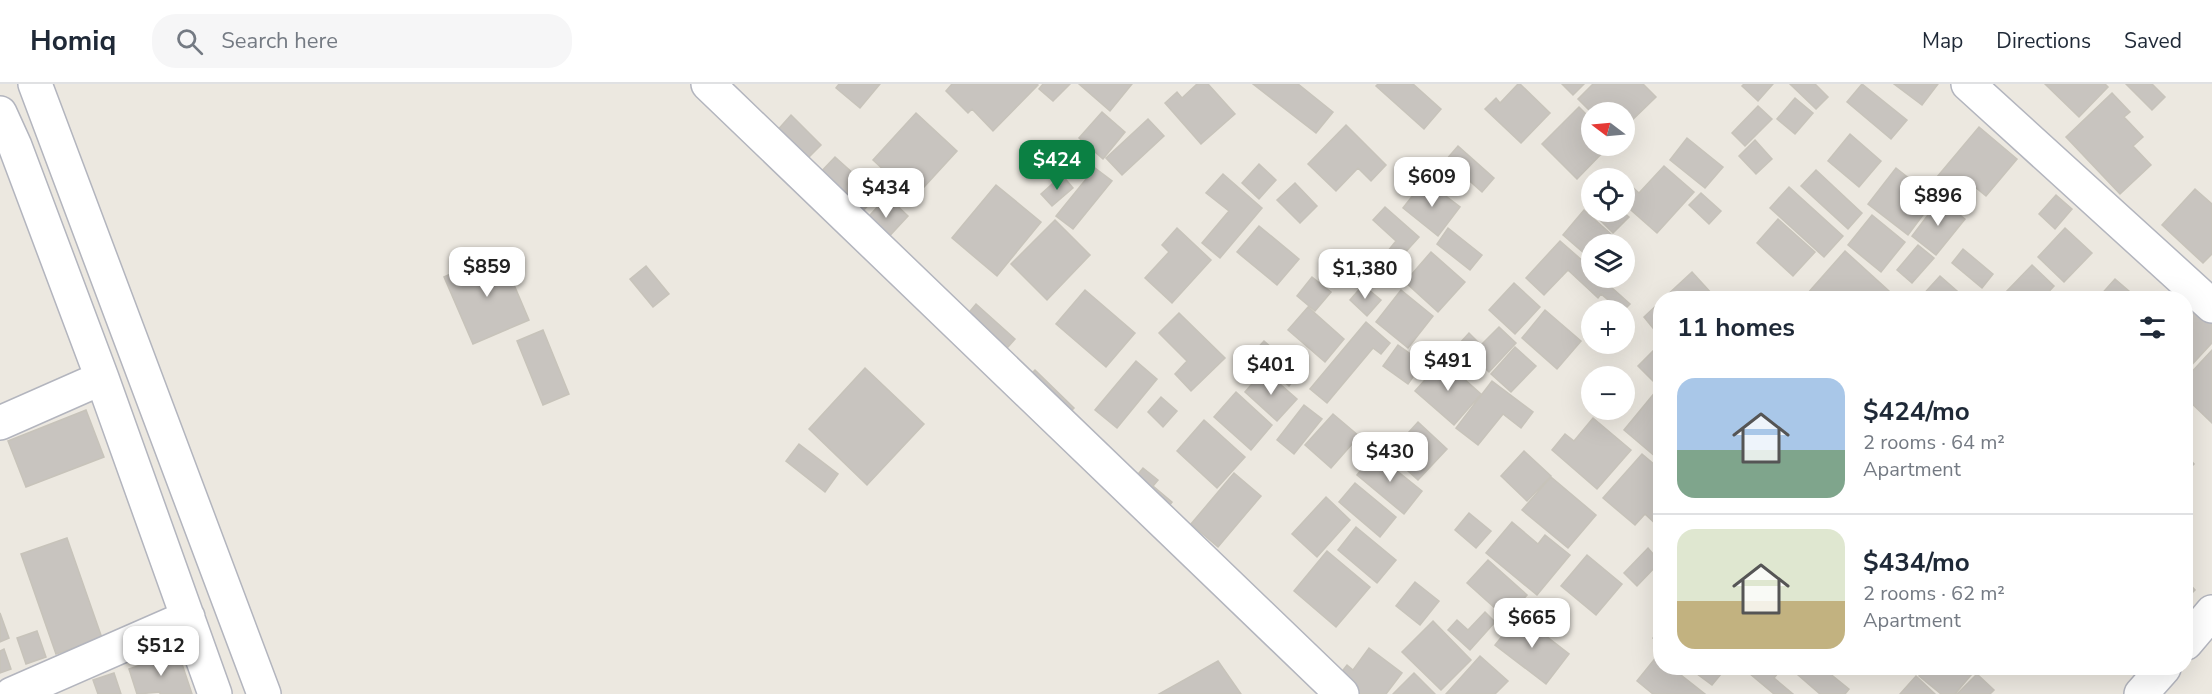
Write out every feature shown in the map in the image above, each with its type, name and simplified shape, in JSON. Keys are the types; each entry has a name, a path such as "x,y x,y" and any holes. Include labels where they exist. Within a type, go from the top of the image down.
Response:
{"street":[{"path":"35,84 264,694"},
{"path":"708,84 1342,694"},
{"path":"1968,84 2212,306"},
{"path":"0,113 7,150 102,378 215,694"},
{"path":"0,423 102,378"},
{"path":"2193,635 2212,612"},
{"path":"12,694 188,617"},
{"path":"2141,694 2158,675"}],"building":[{"path":"839,84 880,84 860,108 836,88"},
{"path":"952,84 1038,85 993,131 972,109 968,113 946,91"},
{"path":"1043,84 1070,84 1053,101 1039,89"},
{"path":"1079,84 1132,84 1110,111"},
{"path":"1197,84 1208,84 1235,114 1201,144 1165,103 1177,92 1182,98"},
{"path":"1253,84 1298,84 1333,112 1316,133"},
{"path":"1378,84 1413,84 1441,109 1424,129 1376,86"},
{"path":"1518,84 1550,113 1521,143 1485,109 1496,98 1500,103"},
{"path":"1562,84 1584,84 1573,95"},
{"path":"1593,84 1643,84 1656,97 1635,117 1635,102 1581,102 1578,99"},
{"path":"1744,84 1773,84 1758,101 1742,86"},
{"path":"1790,84 1815,84 1828,97 1816,109"},
{"path":"1862,84 1907,120 1891,139 1847,102"},
{"path":"1894,84 1938,84 1922,105"},
{"path":"2045,84 2105,84 2108,87 2079,117"},
{"path":"2126,84 2152,84 2165,97 2152,110"},
{"path":"2112,93 2130,112 2124,117 2143,137 2133,146 2151,165 2120,194 2066,137"},
{"path":"1795,98 1813,113 1795,134 1777,119"},
{"path":"1758,106 1772,119 1745,146 1732,133"},
{"path":"1579,107 1581,109 1581,156 1599,156 1588,168 1581,168 1581,175 1577,179 1542,144"},
{"path":"1102,112 1125,132 1103,159 1079,138"},
{"path":"916,113 957,151 914,198 873,160"},
{"path":"791,115 821,145 804,162 775,133"},
{"path":"1148,119 1164,136 1122,175 1106,158"},
{"path":"1346,125 1386,165 1371,181 1358,168 1336,191 1308,164"},
{"path":"1979,127 2017,159 1986,196 1964,178 1948,197 1932,183"},
{"path":"1850,134 1881,161 1859,187 1828,161"},
{"path":"1687,138 1723,167 1705,188 1670,160"},
{"path":"1755,140 1772,159 1756,174 1739,156"},
{"path":"1458,146 1494,178 1482,192 1446,160"},
{"path":"835,157 855,175 847,184 860,197 878,179 886,187 859,215 817,176"},
{"path":"1259,164 1276,180 1259,199 1242,183"},
{"path":"1664,166 1694,192 1657,233 1635,214 1635,189 1639,193"},
{"path":"1095,168 1112,181 1073,229 1056,216"},
{"path":"1896,168 1935,199 1908,235 1868,204"},
{"path":"1816,170 1862,213 1848,229 1801,186"},
{"path":"1223,174 1262,208 1220,258 1202,243 1229,211 1206,193"},
{"path":"1062,175 1073,188 1052,206 1041,194"},
{"path":"1425,180 1460,207 1438,236 1403,208"},
{"path":"1295,183 1317,206 1300,223 1277,200"},
{"path":"996,185 1041,222 997,276 952,238"},
{"path":"1789,187 1843,236 1824,257 1770,208"},
{"path":"2195,189 2212,204 2212,254 2203,263 2162,225"},
{"path":"1701,193 1721,211 1709,224 1689,205"},
{"path":"2056,195 2072,209 2055,229 2039,214"},
{"path":"887,196 908,216 884,242 863,223"},
{"path":"1940,199 1965,219 1936,255 1912,236"},
{"path":"1385,207 1419,237 1393,266 1383,257 1396,241 1373,220"},
{"path":"1581,214 1581,222 1597,222 1611,234 1581,234 1581,251 1563,235"},
{"path":"1872,215 1905,242 1881,272 1848,245"},
{"path":"1778,219 1815,252 1793,276 1757,243"},
{"path":"1055,220 1090,255 1047,300 1011,264"},
{"path":"1602,222 1624,222 1613,233"},
{"path":"1259,226 1299,259 1277,285 1237,252"},
{"path":"1177,228 1211,260 1172,303 1145,278 1169,252 1162,245"},
{"path":"1448,228 1482,255 1470,270 1437,244"},
{"path":"2065,228 2092,253 2064,282 2038,257"},
{"path":"1560,241 1581,259 1581,282 1568,270 1544,295 1526,278"},
{"path":"1918,245 1934,258 1912,283 1897,270"},
{"path":"1963,249 1993,274 1982,288 1952,263"},
{"path":"1845,251 1889,291 1810,291"},
{"path":"500,252 529,320 473,344 444,277"},
{"path":"1431,252 1465,282 1438,312 1405,282"},
{"path":"2032,265 2054,286 2049,291 2007,291"},
{"path":"646,266 669,294 653,307 630,279"},
{"path":"1692,272 1709,291 1672,291"},
{"path":"1940,276 1957,291 1926,291"},
{"path":"1312,277 1331,292 1315,311 1297,296"},
{"path":"2115,279 2129,291 2104,291"},
{"path":"1514,283 1540,307 1515,334 1489,310"},
{"path":"1363,285 1381,300 1367,316 1350,300"},
{"path":"1587,288 1612,288 1626,300 1608,300 1601,294 1598,298"},
{"path":"1085,290 1135,333 1106,367 1056,324"},
{"path":"1401,290 1433,316 1408,348 1376,322"},
{"path":"976,304 1015,339 1000,356 961,322"},
{"path":"1308,307 1344,339 1325,362 1288,330"},
{"path":"1653,309 1653,328 1644,317"},
{"path":"2196,309 2212,324 2212,343 2193,363 2193,313"},
{"path":"1545,310 1581,341 1557,369 1522,338"},
{"path":"1179,313 1225,358 1191,391 1175,374 1187,361 1159,333"},
{"path":"1366,322 1390,343 1381,354 1373,348 1327,403 1310,389"},
{"path":"1499,327 1516,343 1489,372 1459,344 1469,333 1481,345"},
{"path":"543,330 569,394 543,405 517,341"},
{"path":"1264,341 1300,372 1289,386 1252,354"},
{"path":"1398,345 1423,363 1408,384 1383,366"},
{"path":"1515,347 1536,366 1511,392 1491,374"},
{"path":"2212,350 2212,423 2193,405 2193,370"},
{"path":"1653,351 1653,381 1638,366"},
{"path":"1443,360 1481,394 1454,425 1415,391"},
{"path":"1136,361 1157,379 1117,428 1095,410"},
{"path":"865,368 924,424 867,485 809,429"},
{"path":"1035,370 1074,408 1057,426 1018,387"},
{"path":"1264,370 1297,399 1277,421 1245,392"},
{"path":"1492,381 1533,412 1521,428 1503,414 1478,445 1456,428"},
{"path":"1236,392 1272,425 1251,450 1214,417"},
{"path":"1653,395 1653,455 1624,430 1632,420 1635,420 1635,417"},
{"path":"1161,397 1177,411 1163,427 1148,412"},
{"path":"1304,405 1322,419 1294,454 1277,440"},
{"path":"86,410 104,457 26,487 8,441"},
{"path":"1333,414 1359,436 1331,468 1305,445"},
{"path":"1204,420 1245,457 1217,488 1177,451"},
{"path":"1591,420 1595,420 1631,450 1597,489 1552,450 1565,434 1574,441"},
{"path":"1418,422 1447,449 1418,480 1389,454"},
{"path":"799,444 838,474 825,492 786,461"},
{"path":"1524,451 1551,476 1527,501 1501,476"},
{"path":"1375,453 1422,491 1404,514 1357,475"},
{"path":"1642,454 1653,463 1653,521 1645,514 1635,525 1603,498"},
{"path":"1143,468 1158,480 1153,486 1172,502 1156,522 1122,494"},
{"path":"1234,473 1261,496 1218,547 1191,524"},
{"path":"1551,477 1596,515 1568,548 1522,510"},
{"path":"1355,483 1396,517 1380,537 1339,502"},
{"path":"1326,497 1350,520 1317,557 1292,534"},
{"path":"1469,513 1491,531 1476,548 1455,530"},
{"path":"1512,522 1538,544 1545,535 1570,555 1537,595 1486,553"},
{"path":"1356,527 1396,560 1377,583 1338,550"},
{"path":"67,538 102,638 56,654 21,554"},
{"path":"1648,548 1653,554 1653,569 1637,586 1624,573"},
{"path":"1327,551 1370,587 1336,627 1294,591"},
{"path":"1587,555 1622,584 1596,615 1561,586"},
{"path":"1488,560 1527,595 1506,618 1467,583"},
{"path":"1415,582 1439,601 1420,625 1396,606"},
{"path":"1485,612 1495,622 1470,650 1448,630 1457,620 1468,630"},
{"path":"0,613 9,638 0,642"},
{"path":"1519,615 1569,654 1546,684 1495,645"},
{"path":"1433,621 1471,660 1441,690 1402,652"},
{"path":"37,631 46,657 26,664 17,638"},
{"path":"1369,648 1402,673 1386,694 1348,694 1333,683 1347,665 1353,670"},
{"path":"4,649 11,669 0,673 0,651"},
{"path":"178,652 192,694 160,694 160,692 137,694 129,669"},
{"path":"1480,656 1508,681 1495,694 1446,694"},
{"path":"1218,661 1241,694 1159,694"},
{"path":"1653,661 1653,675 1681,675 1705,694 1653,694 1637,681"},
{"path":"114,673 121,694 98,694 93,680"},
{"path":"1414,673 1435,694 1393,694"},
{"path":"1698,675 1720,675 1712,685"},
{"path":"1751,675 1776,675 1774,678 1793,694 1774,694"},
{"path":"1798,675 1832,675 1849,689 1845,694 1820,694"},
{"path":"1971,675 1955,694 1941,694 1919,676"},
{"path":"1976,675 1994,690 1990,694 1957,694"},
{"path":"1916,676 1935,694 1900,694"}]}
